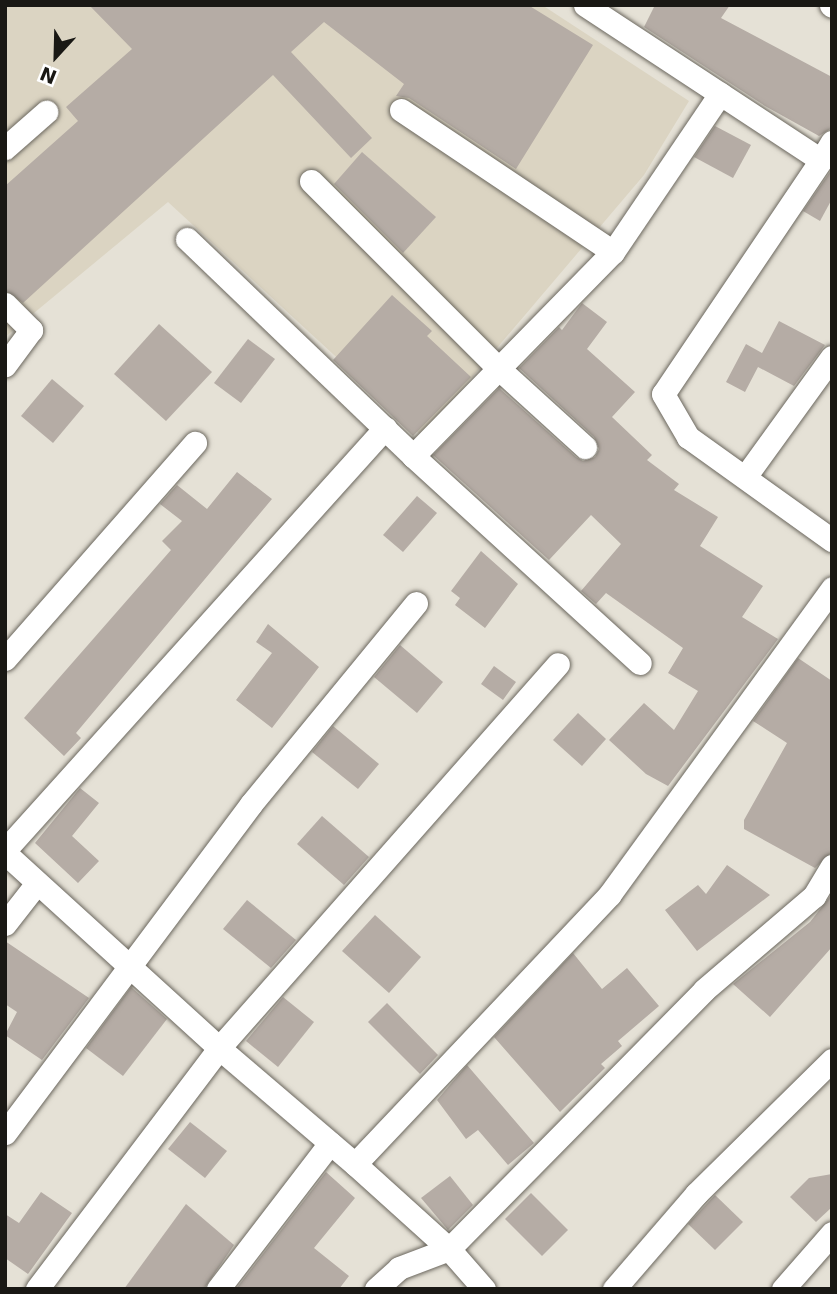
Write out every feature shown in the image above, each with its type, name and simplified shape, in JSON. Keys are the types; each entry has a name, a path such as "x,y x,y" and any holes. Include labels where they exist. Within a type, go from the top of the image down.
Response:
{"street":[{"path":"585,5 720,94 826,151 663,394 688,437 832,540"},
{"path":"413,456 497,367 613,252 720,94"},
{"path":"401,110 613,252"},
{"path":"5,148 46,113"},
{"path":"311,181 497,367 585,447"},
{"path":"187,239 413,456 640,663"},
{"path":"5,304 31,330 5,365"},
{"path":"745,477 832,357"},
{"path":"384,428 5,851 219,1048 355,1164 449,1249 483,1288"},
{"path":"5,659 195,443"},
{"path":"355,1164 610,894 832,588"},
{"path":"5,1133 251,804 416,603"},
{"path":"37,1289 219,1048 558,664"},
{"path":"376,1289 400,1268 449,1249 704,990 814,896 832,866"},
{"path":"5,925 37,883"},
{"path":"614,1289 696,1194 832,1060"},
{"path":"218,1289 330,1143"},
{"path":"783,1289 832,1233"}],"shaded area":[{"path":"5,5 542,5 689,101 644,175 422,436 168,202 5,337"}],"building":[{"path":"89,5 528,5 593,45 516,169 409,98 396,96 404,84 324,22 291,52 372,138 351,158 273,75 23,303 5,290 5,186 78,121 66,107 132,49"},
{"path":"655,5 730,5 721,18 832,77 832,128 819,136 765,106 644,27"},
{"path":"715,126 751,145 733,178 694,157"},
{"path":"362,152 436,217 403,253 334,184"},
{"path":"832,169 832,199 820,221 803,211"},
{"path":"392,295 432,331 427,336 471,377 413,436 333,360"},
{"path":"582,303 607,322 587,349 635,392 612,417 652,455 647,460 679,484 674,490 718,517 700,546 763,586 742,617 778,639 668,786 646,774 609,740 644,703 674,730 698,691 668,673 683,648 606,593 596,604 581,591 621,544 591,515 549,560 433,455 499,388 576,457 583,461 595,457 599,449 594,437 519,368 559,327 562,330"},
{"path":"779,321 825,345 794,386 758,367 745,392 726,382 746,344 762,353"},
{"path":"159,324 212,372 166,421 114,374"},
{"path":"248,339 275,359 241,403 214,383"},
{"path":"52,379 84,406 53,443 21,416"},
{"path":"237,472 272,499 76,733 81,738 64,756 24,718 171,550 162,541 182,521 160,504 177,485 207,509"},
{"path":"417,496 437,513 403,552 383,535"},
{"path":"481,551 518,584 485,628 455,605 460,598 451,591"},
{"path":"268,624 319,667 272,728 236,700 272,653 256,642"},
{"path":"400,645 443,682 417,713 374,677"},
{"path":"798,658 832,681 832,852 815,868 744,829 744,820 787,743 753,721"},
{"path":"494,666 516,682 503,700 481,684"},
{"path":"578,713 606,739 582,766 553,740"},
{"path":"333,726 379,764 358,789 312,752"},
{"path":"80,788 99,803 72,836 99,861 78,883 35,843"},
{"path":"322,816 369,857 344,885 297,844"},
{"path":"727,865 770,895 697,951 665,910 698,885 706,894"},
{"path":"832,894 832,947 770,1017 733,984 810,922"},
{"path":"247,900 296,940 271,968 223,929"},
{"path":"375,915 421,957 389,993 342,951"},
{"path":"5,941 89,998 42,1060 5,1035 17,1012 5,1004"},
{"path":"573,953 602,989 627,968 659,1006 618,1041 622,1046 601,1064 605,1068 560,1112 494,1037"},
{"path":"131,987 167,1019 123,1076 86,1048"},
{"path":"283,997 314,1022 278,1067 246,1041"},
{"path":"387,1003 438,1055 420,1074 368,1022"},
{"path":"467,1065 534,1143 508,1165 478,1130 466,1139 437,1100"},
{"path":"190,1122 227,1151 205,1178 168,1149"},
{"path":"326,1172 355,1198 314,1248 349,1276 339,1289 236,1289"},
{"path":"832,1174 832,1207 816,1222 790,1197 809,1178"},
{"path":"450,1176 473,1205 448,1230 421,1198"},
{"path":"41,1192 72,1213 28,1274 5,1258 5,1214 19,1223"},
{"path":"531,1193 568,1230 542,1256 505,1219"},
{"path":"715,1195 743,1222 715,1250 688,1224"},
{"path":"186,1204 234,1245 204,1289 124,1289"}]}
